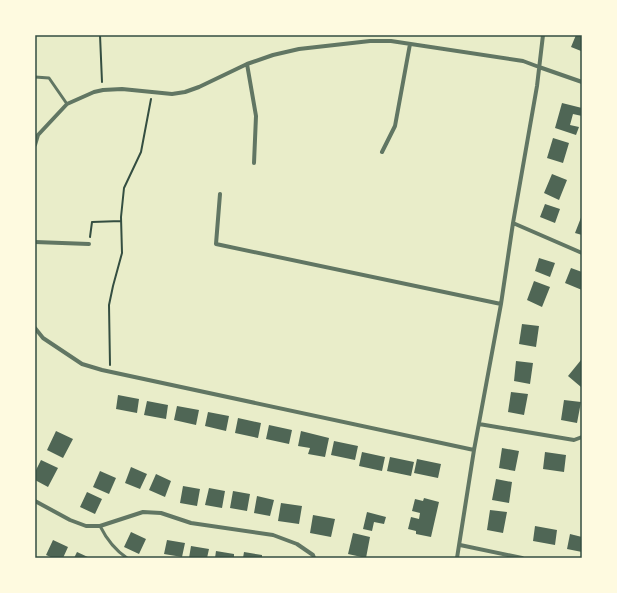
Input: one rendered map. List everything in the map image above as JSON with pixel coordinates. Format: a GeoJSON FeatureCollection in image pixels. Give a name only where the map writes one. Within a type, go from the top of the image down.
{"type":"FeatureCollection","features":[{"type":"Feature","properties":{"kind":"street"},"geometry":{"type":"LineString","coordinates":[[457,558],[474,450],[501,304],[513,223],[537,86],[543,35]]}},
{"type":"Feature","properties":{"kind":"street"},"geometry":{"type":"LineString","coordinates":[[35,145],[38,134],[67,104],[103,90],[172,94],[185,92],[199,87],[247,64],[273,55],[332,44],[390,41],[523,60],[539,68],[582,82]]}},
{"type":"Feature","properties":{"kind":"street"},"geometry":{"type":"LineString","coordinates":[[382,152],[395,126],[410,44]]}},
{"type":"Feature","properties":{"kind":"street"},"geometry":{"type":"LineString","coordinates":[[247,64],[256,116],[254,163]]}},
{"type":"Feature","properties":{"kind":"street"},"geometry":{"type":"LineString","coordinates":[[220,194],[216,244],[501,304]]}},
{"type":"Feature","properties":{"kind":"street"},"geometry":{"type":"LineString","coordinates":[[513,223],[582,253]]}},
{"type":"Feature","properties":{"kind":"street"},"geometry":{"type":"LineString","coordinates":[[35,242],[89,244]]}},
{"type":"Feature","properties":{"kind":"street"},"geometry":{"type":"LineString","coordinates":[[35,328],[43,338],[82,364],[111,372],[474,450]]}},
{"type":"Feature","properties":{"kind":"street"},"geometry":{"type":"LineString","coordinates":[[479,424],[574,440],[582,437]]}},
{"type":"Feature","properties":{"kind":"street"},"geometry":{"type":"LineString","coordinates":[[35,501],[70,520],[86,526],[100,526],[143,512],[161,513],[191,523],[273,535],[297,544],[314,555],[314,558]]}},
{"type":"Feature","properties":{"kind":"street"},"geometry":{"type":"LineString","coordinates":[[460,545],[522,558]]}},
{"type":"Feature","properties":{"kind":"lane"},"geometry":{"type":"LineString","coordinates":[[35,77],[49,78],[67,104]]}},
{"type":"Feature","properties":{"kind":"lane"},"geometry":{"type":"LineString","coordinates":[[100,526],[110,542],[127,558]]}},
{"type":"Feature","properties":{"kind":"path"},"geometry":{"type":"LineString","coordinates":[[100,35],[99,39],[103,90]]}},
{"type":"Feature","properties":{"kind":"path"},"geometry":{"type":"LineString","coordinates":[[111,372],[109,305],[122,253],[124,188],[141,152],[152,92]]}},
{"type":"Feature","properties":{"kind":"path"},"geometry":{"type":"LineString","coordinates":[[89,244],[92,222],[122,221]]}},
{"type":"Feature","properties":{"kind":"building"},"geometry":{"type":"Polygon","coordinates":[[[576,35],[582,35],[581,51],[571,47],[576,35]]]}},
{"type":"Feature","properties":{"kind":"building"},"geometry":{"type":"Polygon","coordinates":[[[562,103],[582,108],[582,116],[573,114],[570,125],[579,127],[576,135],[555,128],[562,103]]]}},
{"type":"Feature","properties":{"kind":"building"},"geometry":{"type":"Polygon","coordinates":[[[553,138],[569,143],[563,163],[547,158],[553,138]]]}},
{"type":"Feature","properties":{"kind":"building"},"geometry":{"type":"Polygon","coordinates":[[[552,174],[567,180],[559,200],[544,193],[552,174]]]}},
{"type":"Feature","properties":{"kind":"building"},"geometry":{"type":"Polygon","coordinates":[[[545,204],[560,209],[555,223],[540,217],[545,204]]]}},
{"type":"Feature","properties":{"kind":"building"},"geometry":{"type":"Polygon","coordinates":[[[582,215],[582,235],[575,233],[582,215]]]}},
{"type":"Feature","properties":{"kind":"building"},"geometry":{"type":"Polygon","coordinates":[[[539,258],[555,263],[550,277],[535,271],[539,258]]]}},
{"type":"Feature","properties":{"kind":"building"},"geometry":{"type":"Polygon","coordinates":[[[571,268],[582,272],[582,290],[565,283],[571,268]]]}},
{"type":"Feature","properties":{"kind":"building"},"geometry":{"type":"Polygon","coordinates":[[[534,281],[550,287],[542,307],[527,300],[534,281]]]}},
{"type":"Feature","properties":{"kind":"building"},"geometry":{"type":"Polygon","coordinates":[[[522,324],[539,326],[536,347],[519,344],[522,324]]]}},
{"type":"Feature","properties":{"kind":"building"},"geometry":{"type":"Polygon","coordinates":[[[581,360],[582,386],[581,387],[568,376],[581,360]]]}},
{"type":"Feature","properties":{"kind":"building"},"geometry":{"type":"Polygon","coordinates":[[[516,361],[533,363],[530,384],[514,381],[516,361]]]}},
{"type":"Feature","properties":{"kind":"building"},"geometry":{"type":"Polygon","coordinates":[[[511,392],[528,394],[524,415],[508,412],[511,392]]]}},
{"type":"Feature","properties":{"kind":"building"},"geometry":{"type":"Polygon","coordinates":[[[118,395],[139,399],[137,413],[116,409],[118,395]]]}},
{"type":"Feature","properties":{"kind":"building"},"geometry":{"type":"Polygon","coordinates":[[[564,400],[581,402],[577,423],[561,420],[564,400]]]}},
{"type":"Feature","properties":{"kind":"building"},"geometry":{"type":"Polygon","coordinates":[[[147,401],[168,405],[166,419],[144,415],[147,401]]]}},
{"type":"Feature","properties":{"kind":"building"},"geometry":{"type":"Polygon","coordinates":[[[177,406],[199,410],[196,425],[174,420],[177,406]]]}},
{"type":"Feature","properties":{"kind":"building"},"geometry":{"type":"Polygon","coordinates":[[[208,412],[229,416],[226,431],[205,426],[208,412]]]}},
{"type":"Feature","properties":{"kind":"building"},"geometry":{"type":"Polygon","coordinates":[[[238,418],[261,423],[258,438],[235,433],[238,418]]]}},
{"type":"Feature","properties":{"kind":"building"},"geometry":{"type":"Polygon","coordinates":[[[269,425],[292,430],[289,444],[266,439],[269,425]]]}},
{"type":"Feature","properties":{"kind":"building"},"geometry":{"type":"Polygon","coordinates":[[[56,431],[73,439],[63,458],[47,450],[56,431]]]}},
{"type":"Feature","properties":{"kind":"building"},"geometry":{"type":"Polygon","coordinates":[[[301,431],[329,438],[325,457],[308,454],[310,448],[298,446],[301,431]]]}},
{"type":"Feature","properties":{"kind":"building"},"geometry":{"type":"Polygon","coordinates":[[[334,441],[358,446],[355,460],[331,455],[334,441]]]}},
{"type":"Feature","properties":{"kind":"building"},"geometry":{"type":"Polygon","coordinates":[[[502,448],[519,451],[515,471],[499,468],[502,448]]]}},
{"type":"Feature","properties":{"kind":"building"},"geometry":{"type":"Polygon","coordinates":[[[362,452],[385,457],[382,471],[359,466],[362,452]]]}},
{"type":"Feature","properties":{"kind":"building"},"geometry":{"type":"Polygon","coordinates":[[[545,452],[566,455],[564,472],[543,469],[545,452]]]}},
{"type":"Feature","properties":{"kind":"building"},"geometry":{"type":"Polygon","coordinates":[[[390,457],[414,462],[411,476],[387,471],[390,457]]]}},
{"type":"Feature","properties":{"kind":"building"},"geometry":{"type":"Polygon","coordinates":[[[417,459],[441,464],[438,478],[414,473],[417,459]]]}},
{"type":"Feature","properties":{"kind":"building"},"geometry":{"type":"Polygon","coordinates":[[[41,460],[58,468],[48,487],[35,480],[35,472],[41,460]]]}},
{"type":"Feature","properties":{"kind":"building"},"geometry":{"type":"Polygon","coordinates":[[[131,467],[147,474],[140,489],[125,483],[131,467]]]}},
{"type":"Feature","properties":{"kind":"building"},"geometry":{"type":"Polygon","coordinates":[[[100,471],[116,478],[109,494],[93,487],[100,471]]]}},
{"type":"Feature","properties":{"kind":"building"},"geometry":{"type":"Polygon","coordinates":[[[156,474],[171,481],[165,497],[149,490],[156,474]]]}},
{"type":"Feature","properties":{"kind":"building"},"geometry":{"type":"Polygon","coordinates":[[[496,479],[512,482],[509,503],[492,500],[496,479]]]}},
{"type":"Feature","properties":{"kind":"building"},"geometry":{"type":"Polygon","coordinates":[[[183,486],[200,489],[197,506],[180,503],[183,486]]]}},
{"type":"Feature","properties":{"kind":"building"},"geometry":{"type":"Polygon","coordinates":[[[209,488],[225,491],[222,508],[205,505],[209,488]]]}},
{"type":"Feature","properties":{"kind":"building"},"geometry":{"type":"Polygon","coordinates":[[[233,491],[250,494],[247,511],[230,508],[233,491]]]}},
{"type":"Feature","properties":{"kind":"building"},"geometry":{"type":"Polygon","coordinates":[[[87,492],[102,499],[95,514],[80,507],[87,492]]]}},
{"type":"Feature","properties":{"kind":"building"},"geometry":{"type":"Polygon","coordinates":[[[257,496],[274,500],[270,516],[254,513],[257,496]]]}},
{"type":"Feature","properties":{"kind":"building"},"geometry":{"type":"Polygon","coordinates":[[[424,498],[439,502],[431,537],[416,534],[416,531],[408,529],[411,517],[419,519],[420,513],[412,511],[415,499],[423,501],[424,498]]]}},
{"type":"Feature","properties":{"kind":"building"},"geometry":{"type":"Polygon","coordinates":[[[281,503],[302,506],[299,524],[278,521],[281,503]]]}},
{"type":"Feature","properties":{"kind":"building"},"geometry":{"type":"Polygon","coordinates":[[[490,510],[507,512],[503,533],[487,530],[490,510]]]}},
{"type":"Feature","properties":{"kind":"building"},"geometry":{"type":"Polygon","coordinates":[[[367,512],[386,517],[384,524],[374,522],[372,531],[363,529],[367,512]]]}},
{"type":"Feature","properties":{"kind":"building"},"geometry":{"type":"Polygon","coordinates":[[[313,515],[335,519],[331,537],[310,533],[313,515]]]}},
{"type":"Feature","properties":{"kind":"building"},"geometry":{"type":"Polygon","coordinates":[[[535,526],[557,530],[555,545],[533,541],[535,526]]]}},
{"type":"Feature","properties":{"kind":"building"},"geometry":{"type":"Polygon","coordinates":[[[131,532],[146,539],[139,554],[124,547],[131,532]]]}},
{"type":"Feature","properties":{"kind":"building"},"geometry":{"type":"Polygon","coordinates":[[[353,533],[370,537],[366,558],[348,554],[353,533]]]}},
{"type":"Feature","properties":{"kind":"building"},"geometry":{"type":"Polygon","coordinates":[[[570,534],[582,537],[582,552],[567,549],[570,534]]]}},
{"type":"Feature","properties":{"kind":"building"},"geometry":{"type":"Polygon","coordinates":[[[53,540],[68,547],[63,558],[53,558],[46,555],[53,540]]]}},
{"type":"Feature","properties":{"kind":"building"},"geometry":{"type":"Polygon","coordinates":[[[167,540],[185,543],[182,557],[164,554],[167,540]]]}},
{"type":"Feature","properties":{"kind":"building"},"geometry":{"type":"Polygon","coordinates":[[[191,546],[209,549],[207,558],[189,558],[191,546]]]}},
{"type":"Feature","properties":{"kind":"building"},"geometry":{"type":"Polygon","coordinates":[[[216,551],[234,554],[234,558],[215,558],[216,551]]]}},
{"type":"Feature","properties":{"kind":"building"},"geometry":{"type":"Polygon","coordinates":[[[77,552],[90,558],[74,558],[77,552]]]}},
{"type":"Feature","properties":{"kind":"building"},"geometry":{"type":"Polygon","coordinates":[[[244,552],[262,555],[262,558],[243,558],[244,552]]]}}]}
